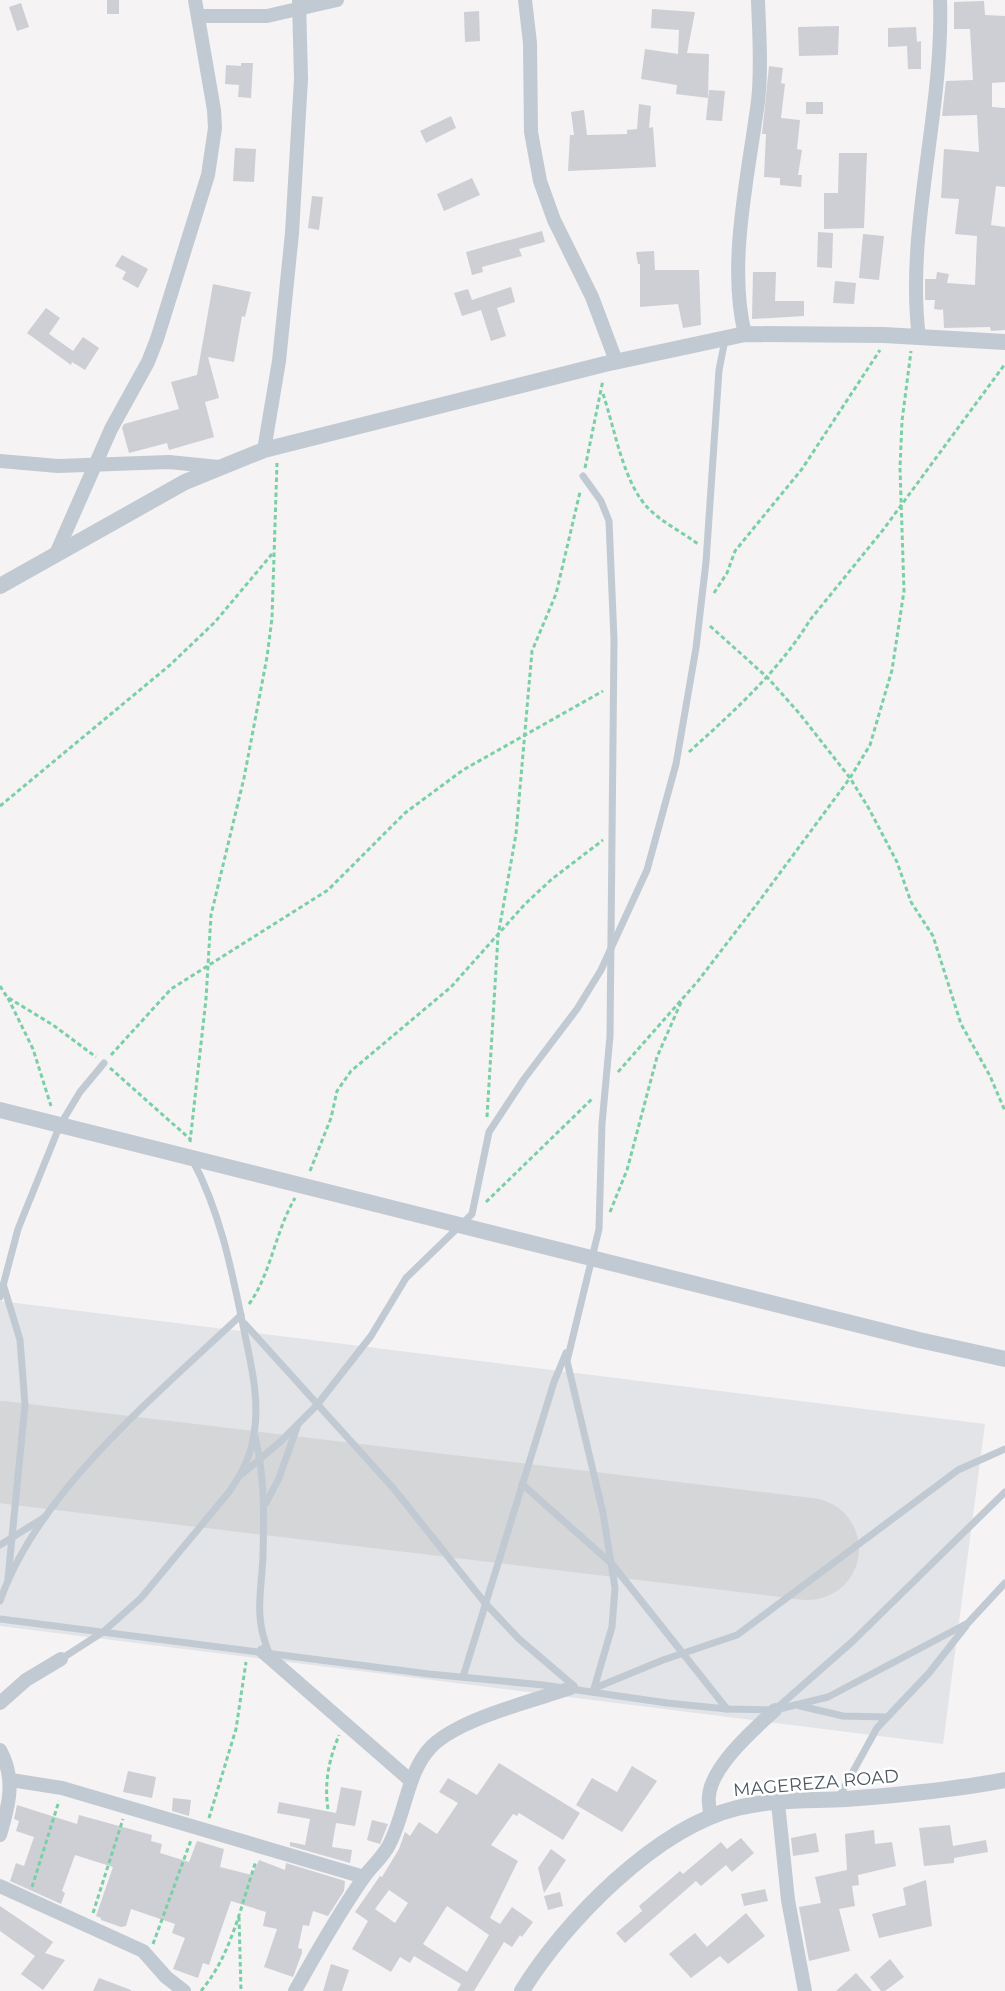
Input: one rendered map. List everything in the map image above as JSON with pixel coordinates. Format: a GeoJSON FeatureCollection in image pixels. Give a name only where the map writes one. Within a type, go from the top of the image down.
{"type":"FeatureCollection","features":[{"type":"Feature","properties":{"kind":"street"},"geometry":{"type":"LineString","coordinates":[[55,556],[111,429],[154,347],[208,175],[215,128],[214,110],[200,16],[195,0]]}},
{"type":"Feature","properties":{"kind":"street"},"geometry":{"type":"LineString","coordinates":[[200,16],[251,17],[299,5],[337,0]]}},
{"type":"Feature","properties":{"kind":"street"},"geometry":{"type":"LineString","coordinates":[[525,0],[532,84],[531,132],[540,180],[554,220],[592,297],[611,362]]}},
{"type":"Feature","properties":{"kind":"street"},"geometry":{"type":"LineString","coordinates":[[745,334],[739,301],[740,252],[750,150],[758,101],[758,0]]}},
{"type":"Feature","properties":{"kind":"street"},"geometry":{"type":"LineString","coordinates":[[916,337],[917,275],[938,81],[940,0]]}},
{"type":"Feature","properties":{"kind":"street"},"geometry":{"type":"LineString","coordinates":[[271,448],[271,421],[292,233],[302,79],[299,5]]}},
{"type":"Feature","properties":{"kind":"street"},"geometry":{"type":"LineString","coordinates":[[0,586],[185,482],[219,467],[271,448],[611,362],[745,334],[889,335],[1005,342]]}},
{"type":"Feature","properties":{"kind":"street"},"geometry":{"type":"LineString","coordinates":[[0,460],[58,466],[170,462],[219,467]]}},
{"type":"Feature","properties":{"kind":"street"},"geometry":{"type":"LineString","coordinates":[[0,1110],[303,1184],[468,1220],[592,1257],[919,1340],[1005,1359]]}},
{"type":"Feature","properties":{"kind":"street"},"geometry":{"type":"LineString","coordinates":[[266,1653],[411,1781]]}},
{"type":"Feature","properties":{"kind":"street"},"geometry":{"type":"LineString","coordinates":[[0,1703],[26,1680],[61,1659]]}},
{"type":"Feature","properties":{"kind":"street"},"geometry":{"type":"LineString","coordinates":[[295,1991],[364,1877],[387,1849],[397,1831],[411,1781],[419,1762],[432,1746],[450,1732],[575,1689]]}},
{"type":"Feature","properties":{"kind":"street"},"geometry":{"type":"LineString","coordinates":[[710,1815],[708,1796],[713,1781],[746,1738],[775,1710]]}},
{"type":"Feature","properties":{"kind":"street"},"geometry":{"type":"LineString","coordinates":[[0,1750],[11,1780],[9,1804],[0,1835]]}},
{"type":"Feature","properties":{"kind":"street"},"geometry":{"type":"LineString","coordinates":[[11,1780],[62,1788],[364,1877]]}},
{"type":"Feature","properties":{"kind":"street","name":"MAGEREZA ROAD"},"geometry":{"type":"LineString","coordinates":[[522,1991],[558,1942],[621,1876],[662,1845],[710,1815],[740,1807],[896,1795],[1005,1780]]}},
{"type":"Feature","properties":{"kind":"street"},"geometry":{"type":"LineString","coordinates":[[778,1803],[788,1899],[805,1991]]}},
{"type":"Feature","properties":{"kind":"street"},"geometry":{"type":"LineString","coordinates":[[0,1886],[148,1955],[166,1977],[184,1991]]}},
{"type":"Feature","properties":{"kind":"lane"},"geometry":{"type":"LineString","coordinates":[[61,1659],[103,1632],[141,1598],[242,1474],[298,1425],[317,1405],[371,1336],[406,1278],[468,1220],[487,1140],[504,1107],[577,1009],[611,949],[647,870],[676,764],[701,606],[707,552],[719,370],[725,337]]}},
{"type":"Feature","properties":{"kind":"lane"},"geometry":{"type":"LineString","coordinates":[[463,1677],[554,1382],[569,1348],[599,1228],[611,949],[613,686],[611,531],[606,510],[584,476]]}},
{"type":"Feature","properties":{"kind":"lane"},"geometry":{"type":"LineString","coordinates":[[0,1297],[18,1229],[57,1124],[104,1063]]}},
{"type":"Feature","properties":{"kind":"lane"},"geometry":{"type":"LineString","coordinates":[[191,1156],[215,1207],[224,1238],[253,1371],[255,1434],[260,1457],[264,1505],[258,1605],[259,1624],[266,1653]]}},
{"type":"Feature","properties":{"kind":"lane"},"geometry":{"type":"LineString","coordinates":[[4,1287],[20,1340],[25,1393],[22,1448],[10,1538],[8,1581]]}},
{"type":"Feature","properties":{"kind":"lane"},"geometry":{"type":"LineString","coordinates":[[242,1319],[394,1489],[485,1603],[519,1640],[575,1689]]}},
{"type":"Feature","properties":{"kind":"lane"},"geometry":{"type":"LineString","coordinates":[[0,1601],[8,1581],[47,1515],[100,1452],[242,1319]]}},
{"type":"Feature","properties":{"kind":"lane"},"geometry":{"type":"LineString","coordinates":[[569,1348],[570,1376],[585,1433],[612,1564],[615,1608],[594,1690]]}},
{"type":"Feature","properties":{"kind":"lane"},"geometry":{"type":"LineString","coordinates":[[264,1505],[279,1478],[298,1425]]}},
{"type":"Feature","properties":{"kind":"lane"},"geometry":{"type":"LineString","coordinates":[[242,1474],[255,1434]]}},
{"type":"Feature","properties":{"kind":"lane"},"geometry":{"type":"LineString","coordinates":[[594,1690],[683,1653],[737,1635],[958,1470],[1005,1449]]}},
{"type":"Feature","properties":{"kind":"lane"},"geometry":{"type":"LineString","coordinates":[[522,1484],[612,1564],[727,1709]]}},
{"type":"Feature","properties":{"kind":"lane"},"geometry":{"type":"LineString","coordinates":[[775,1710],[853,1641],[1005,1492]]}},
{"type":"Feature","properties":{"kind":"lane"},"geometry":{"type":"LineString","coordinates":[[0,1545],[47,1515]]}},
{"type":"Feature","properties":{"kind":"lane"},"geometry":{"type":"LineString","coordinates":[[838,1799],[865,1749],[886,1717],[929,1672],[968,1623],[1005,1583]]}},
{"type":"Feature","properties":{"kind":"lane"},"geometry":{"type":"LineString","coordinates":[[0,1619],[463,1677],[594,1690],[727,1709],[775,1710],[798,1706],[843,1691],[968,1623]]}},
{"type":"Feature","properties":{"kind":"lane"},"geometry":{"type":"LineString","coordinates":[[798,1706],[843,1716],[886,1717]]}},
{"type":"Feature","properties":{"kind":"path"},"geometry":{"type":"LineString","coordinates":[[701,606],[723,581],[735,551],[802,469],[889,335]]}},
{"type":"Feature","properties":{"kind":"path"},"geometry":{"type":"LineString","coordinates":[[468,1220],[606,1085],[682,999],[850,778],[870,745],[892,670],[904,591],[900,506],[901,436],[916,337]]}},
{"type":"Feature","properties":{"kind":"path"},"geometry":{"type":"LineString","coordinates":[[487,1140],[488,1061],[498,936],[511,875],[532,651],[556,594],[602,392],[611,362]]}},
{"type":"Feature","properties":{"kind":"path"},"geometry":{"type":"LineString","coordinates":[[676,764],[767,677],[900,506],[1005,364]]}},
{"type":"Feature","properties":{"kind":"path"},"geometry":{"type":"LineString","coordinates":[[602,392],[622,458],[642,501],[656,515],[707,552]]}},
{"type":"Feature","properties":{"kind":"path"},"geometry":{"type":"LineString","coordinates":[[191,1156],[190,1139],[211,915],[252,738],[272,618],[274,494],[271,448]]}},
{"type":"Feature","properties":{"kind":"path"},"geometry":{"type":"LineString","coordinates":[[0,806],[170,665],[216,622],[273,552]]}},
{"type":"Feature","properties":{"kind":"path"},"geometry":{"type":"LineString","coordinates":[[699,617],[767,677],[850,778],[897,862],[911,902],[933,936],[961,1024],[990,1076],[1005,1111]]}},
{"type":"Feature","properties":{"kind":"path"},"geometry":{"type":"LineString","coordinates":[[104,1063],[150,1009],[171,989],[328,890],[405,813],[463,770],[613,686]]}},
{"type":"Feature","properties":{"kind":"path"},"geometry":{"type":"LineString","coordinates":[[242,1319],[258,1292],[280,1226],[318,1156],[342,1082],[351,1071],[451,987],[525,904],[552,879],[611,833]]}},
{"type":"Feature","properties":{"kind":"path"},"geometry":{"type":"LineString","coordinates":[[7,996],[42,1072],[57,1124]]}},
{"type":"Feature","properties":{"kind":"path"},"geometry":{"type":"LineString","coordinates":[[599,1228],[620,1192],[657,1057],[682,999]]}},
{"type":"Feature","properties":{"kind":"path"},"geometry":{"type":"LineString","coordinates":[[148,1955],[200,1828],[236,1729],[244,1686],[246,1650]]}},
{"type":"Feature","properties":{"kind":"path"},"geometry":{"type":"LineString","coordinates":[[328,1809],[327,1768],[344,1722]]}},
{"type":"Feature","properties":{"kind":"path"},"geometry":{"type":"LineString","coordinates":[[28,1900],[62,1788]]}},
{"type":"Feature","properties":{"kind":"path"},"geometry":{"type":"LineString","coordinates":[[88,1926],[127,1806]]}},
{"type":"Feature","properties":{"kind":"path"},"geometry":{"type":"LineString","coordinates":[[201,1991],[221,1962],[261,1847]]}},
{"type":"Feature","properties":{"kind":"path"},"geometry":{"type":"LineString","coordinates":[[239,1915],[242,1991]]}},
{"type":"Feature","properties":{"kind":"shaded area"},"geometry":{"type":"Polygon","coordinates":[[[0,1301],[985,1424],[943,1744],[0,1626],[0,1301]]]}},
{"type":"Feature","properties":{"kind":"building"},"geometry":{"type":"Polygon","coordinates":[[[107,0],[119,0],[119,14],[107,14],[107,0]]]}},
{"type":"Feature","properties":{"kind":"building"},"geometry":{"type":"Polygon","coordinates":[[[984,1],[985,15],[1005,16],[1005,82],[992,83],[992,107],[1005,108],[1005,187],[996,186],[991,225],[1005,227],[1005,330],[991,331],[990,327],[944,328],[943,308],[942,310],[934,309],[935,300],[925,300],[925,279],[936,279],[937,272],[949,274],[947,283],[975,285],[977,236],[955,234],[959,199],[941,198],[944,149],[979,152],[977,115],[942,116],[946,81],[973,80],[970,29],[954,29],[954,2],[984,1]]]}},
{"type":"Feature","properties":{"kind":"building"},"geometry":{"type":"Polygon","coordinates":[[[21,3],[29,27],[17,31],[9,7],[21,3]]]}},
{"type":"Feature","properties":{"kind":"building"},"geometry":{"type":"Polygon","coordinates":[[[652,9],[695,12],[687,53],[709,54],[708,98],[676,94],[677,85],[641,79],[645,49],[678,54],[679,30],[651,28],[652,9]]]}},
{"type":"Feature","properties":{"kind":"building"},"geometry":{"type":"Polygon","coordinates":[[[479,11],[480,41],[465,42],[464,12],[479,11]]]}},
{"type":"Feature","properties":{"kind":"building"},"geometry":{"type":"Polygon","coordinates":[[[839,26],[838,55],[799,56],[798,27],[839,26]]]}},
{"type":"Feature","properties":{"kind":"building"},"geometry":{"type":"Polygon","coordinates":[[[916,27],[917,42],[921,41],[921,69],[908,69],[907,46],[888,47],[888,28],[916,27]]]}},
{"type":"Feature","properties":{"kind":"building"},"geometry":{"type":"Polygon","coordinates":[[[241,63],[253,63],[251,98],[238,97],[239,85],[225,84],[226,65],[241,66],[241,63]]]}},
{"type":"Feature","properties":{"kind":"building"},"geometry":{"type":"Polygon","coordinates":[[[769,66],[783,68],[781,83],[785,84],[781,118],[800,120],[797,149],[802,150],[798,175],[802,175],[801,187],[780,185],[780,178],[764,177],[766,134],[762,134],[769,66]]]}},
{"type":"Feature","properties":{"kind":"building"},"geometry":{"type":"Polygon","coordinates":[[[709,90],[725,91],[722,121],[706,120],[709,90]]]}},
{"type":"Feature","properties":{"kind":"building"},"geometry":{"type":"Polygon","coordinates":[[[806,102],[823,102],[823,114],[806,114],[806,102]]]}},
{"type":"Feature","properties":{"kind":"building"},"geometry":{"type":"Polygon","coordinates":[[[639,104],[651,106],[649,128],[653,127],[656,167],[568,171],[570,135],[574,135],[571,112],[584,110],[587,135],[627,134],[627,130],[637,129],[639,104]]]}},
{"type":"Feature","properties":{"kind":"building"},"geometry":{"type":"Polygon","coordinates":[[[451,116],[456,128],[426,143],[420,131],[451,116]]]}},
{"type":"Feature","properties":{"kind":"building"},"geometry":{"type":"Polygon","coordinates":[[[235,148],[256,149],[254,182],[233,181],[235,148]]]}},
{"type":"Feature","properties":{"kind":"building"},"geometry":{"type":"Polygon","coordinates":[[[839,153],[867,153],[864,228],[824,229],[824,193],[838,193],[839,153]]]}},
{"type":"Feature","properties":{"kind":"building"},"geometry":{"type":"Polygon","coordinates":[[[472,178],[480,195],[444,211],[437,194],[472,178]]]}},
{"type":"Feature","properties":{"kind":"building"},"geometry":{"type":"Polygon","coordinates":[[[312,196],[323,197],[319,230],[308,228],[312,196]]]}},
{"type":"Feature","properties":{"kind":"building"},"geometry":{"type":"Polygon","coordinates":[[[542,231],[545,242],[519,249],[522,256],[482,267],[483,272],[472,275],[466,252],[542,231]]]}},
{"type":"Feature","properties":{"kind":"building"},"geometry":{"type":"Polygon","coordinates":[[[818,232],[833,233],[832,268],[817,267],[818,232]]]}},
{"type":"Feature","properties":{"kind":"building"},"geometry":{"type":"Polygon","coordinates":[[[863,234],[884,236],[879,280],[859,278],[863,234]]]}},
{"type":"Feature","properties":{"kind":"building"},"geometry":{"type":"Polygon","coordinates":[[[654,251],[655,270],[699,270],[701,325],[683,328],[678,304],[640,307],[640,264],[638,264],[636,252],[654,251]]]}},
{"type":"Feature","properties":{"kind":"building"},"geometry":{"type":"Polygon","coordinates":[[[122,255],[148,269],[138,288],[122,279],[126,272],[115,266],[122,255]]]}},
{"type":"Feature","properties":{"kind":"building"},"geometry":{"type":"Polygon","coordinates":[[[753,272],[776,272],[775,301],[804,301],[804,316],[752,319],[753,272]]]}},
{"type":"Feature","properties":{"kind":"building"},"geometry":{"type":"Polygon","coordinates":[[[835,281],[856,283],[854,304],[833,303],[835,281]]]}},
{"type":"Feature","properties":{"kind":"building"},"geometry":{"type":"Polygon","coordinates":[[[213,284],[251,292],[245,317],[242,316],[234,362],[208,357],[219,398],[205,402],[214,437],[169,450],[167,443],[129,453],[122,428],[124,424],[179,409],[171,382],[197,375],[213,284]]]}},
{"type":"Feature","properties":{"kind":"building"},"geometry":{"type":"Polygon","coordinates":[[[511,287],[515,302],[497,308],[506,336],[491,341],[481,310],[462,316],[454,293],[468,289],[472,300],[511,287]]]}},
{"type":"Feature","properties":{"kind":"building"},"geometry":{"type":"Polygon","coordinates":[[[46,308],[60,318],[49,334],[73,351],[83,337],[99,348],[85,370],[72,362],[71,365],[27,333],[46,308]]]}},
{"type":"Feature","properties":{"kind":"building"},"geometry":{"type":"Polygon","coordinates":[[[499,1763],[580,1813],[563,1840],[519,1813],[517,1816],[513,1814],[491,1845],[518,1861],[490,1918],[500,1924],[512,1907],[533,1922],[522,1937],[520,1935],[512,1947],[504,1942],[474,1991],[457,1991],[461,1984],[414,1956],[410,1963],[400,1957],[391,1972],[352,1949],[368,1921],[355,1912],[380,1876],[382,1877],[399,1849],[405,1832],[410,1836],[419,1822],[437,1834],[458,1803],[439,1792],[448,1778],[477,1795],[499,1763]],[[389,1890],[375,1909],[395,1923],[408,1903],[389,1890]],[[447,1906],[423,1944],[467,1972],[489,1935],[447,1906]]]}},
{"type":"Feature","properties":{"kind":"building"},"geometry":{"type":"Polygon","coordinates":[[[632,1766],[657,1781],[622,1832],[576,1805],[592,1778],[617,1792],[632,1766]]]}},
{"type":"Feature","properties":{"kind":"building"},"geometry":{"type":"Polygon","coordinates":[[[128,1771],[156,1777],[152,1798],[123,1792],[128,1771]]]}},
{"type":"Feature","properties":{"kind":"building"},"geometry":{"type":"Polygon","coordinates":[[[341,1787],[362,1791],[355,1826],[336,1823],[332,1847],[352,1850],[350,1863],[290,1846],[290,1842],[305,1845],[310,1819],[277,1813],[279,1802],[336,1813],[341,1787]]]}},
{"type":"Feature","properties":{"kind":"building"},"geometry":{"type":"Polygon","coordinates":[[[173,1798],[191,1800],[189,1816],[172,1811],[173,1798]]]}},
{"type":"Feature","properties":{"kind":"building"},"geometry":{"type":"Polygon","coordinates":[[[17,1805],[77,1824],[79,1815],[152,1835],[151,1841],[162,1844],[160,1853],[189,1862],[197,1841],[224,1849],[220,1867],[252,1875],[259,1860],[285,1870],[286,1863],[345,1881],[344,1891],[328,1916],[313,1911],[309,1926],[303,1925],[298,1948],[302,1949],[302,1953],[293,1977],[264,1967],[277,1929],[263,1926],[266,1912],[231,1901],[209,1965],[203,1963],[198,1978],[173,1969],[185,1938],[172,1933],[175,1924],[131,1909],[126,1926],[121,1927],[96,1916],[113,1867],[75,1855],[62,1891],[65,1893],[61,1904],[10,1881],[16,1863],[24,1866],[34,1837],[16,1831],[19,1821],[14,1819],[17,1805]]]}},
{"type":"Feature","properties":{"kind":"building"},"geometry":{"type":"Polygon","coordinates":[[[372,1820],[388,1824],[380,1844],[367,1840],[372,1820]]]}},
{"type":"Feature","properties":{"kind":"building"},"geometry":{"type":"Polygon","coordinates":[[[950,1825],[953,1846],[986,1840],[988,1852],[954,1858],[954,1863],[924,1866],[919,1828],[950,1825]]]}},
{"type":"Feature","properties":{"kind":"building"},"geometry":{"type":"Polygon","coordinates":[[[874,1830],[875,1844],[892,1842],[896,1866],[858,1875],[859,1885],[852,1886],[855,1906],[839,1909],[850,1951],[809,1961],[799,1907],[821,1903],[815,1877],[847,1870],[845,1834],[874,1830]]]}},
{"type":"Feature","properties":{"kind":"building"},"geometry":{"type":"Polygon","coordinates":[[[816,1833],[819,1852],[793,1856],[791,1838],[816,1833]]]}},
{"type":"Feature","properties":{"kind":"building"},"geometry":{"type":"Polygon","coordinates":[[[741,1838],[754,1853],[732,1872],[726,1865],[701,1886],[696,1881],[625,1943],[616,1933],[642,1911],[639,1906],[680,1871],[683,1874],[721,1842],[727,1849],[741,1838]]]}},
{"type":"Feature","properties":{"kind":"building"},"geometry":{"type":"Polygon","coordinates":[[[551,1849],[566,1860],[544,1893],[538,1868],[551,1849]]]}},
{"type":"Feature","properties":{"kind":"building"},"geometry":{"type":"Polygon","coordinates":[[[926,1880],[932,1926],[879,1938],[872,1914],[906,1905],[903,1888],[926,1880]]]}},
{"type":"Feature","properties":{"kind":"building"},"geometry":{"type":"Polygon","coordinates":[[[765,1889],[768,1901],[744,1906],[741,1894],[765,1889]]]}},
{"type":"Feature","properties":{"kind":"building"},"geometry":{"type":"Polygon","coordinates":[[[560,1892],[563,1906],[548,1910],[544,1896],[560,1892]]]}},
{"type":"Feature","properties":{"kind":"building"},"geometry":{"type":"Polygon","coordinates":[[[0,1906],[53,1942],[45,1953],[65,1960],[43,1990],[21,1974],[35,1956],[0,1931],[0,1906]]]}},
{"type":"Feature","properties":{"kind":"building"},"geometry":{"type":"Polygon","coordinates":[[[746,1913],[765,1936],[728,1964],[720,1956],[691,1978],[669,1954],[695,1933],[707,1947],[746,1913]]]}},
{"type":"Feature","properties":{"kind":"building"},"geometry":{"type":"Polygon","coordinates":[[[890,1959],[904,1977],[885,1991],[881,1991],[870,1977],[890,1959]]]}},
{"type":"Feature","properties":{"kind":"building"},"geometry":{"type":"Polygon","coordinates":[[[331,1964],[349,1970],[342,1991],[323,1991],[331,1964]]]}},
{"type":"Feature","properties":{"kind":"building"},"geometry":{"type":"Polygon","coordinates":[[[856,1973],[872,1991],[836,1991],[856,1973]]]}},
{"type":"Feature","properties":{"kind":"building"},"geometry":{"type":"Polygon","coordinates":[[[99,1978],[131,1990],[131,1991],[93,1991],[99,1978]]]}},
{"type":"Feature","properties":{"kind":"runway"},"geometry":{"type":"LineString","coordinates":[[0,1452],[808,1549]]}}]}
